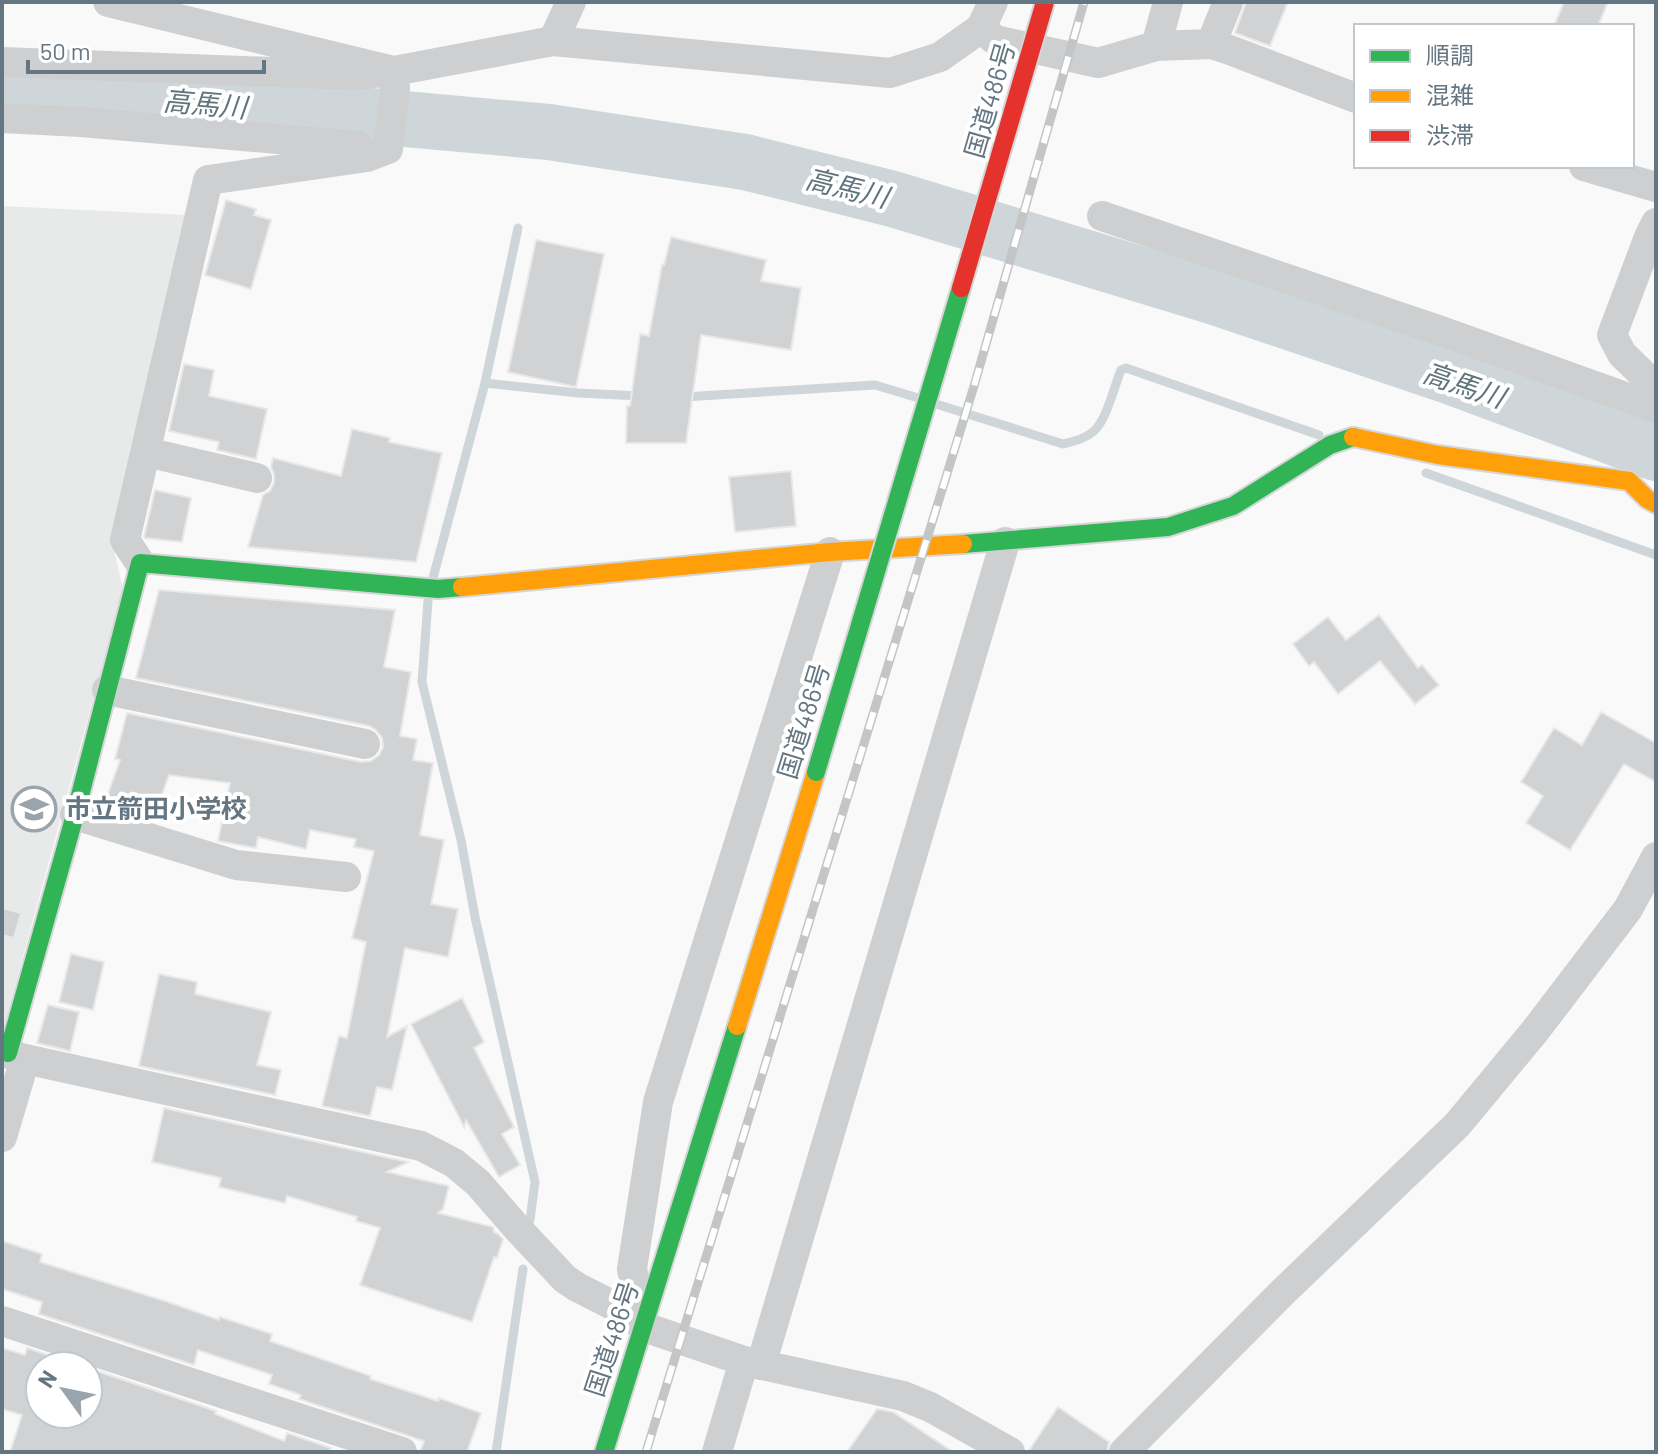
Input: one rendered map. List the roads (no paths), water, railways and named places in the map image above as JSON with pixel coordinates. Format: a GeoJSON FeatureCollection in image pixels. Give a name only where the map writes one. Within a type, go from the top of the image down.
{"type":"FeatureCollection","features":[{"type":"Feature","properties":{"kind":"main road","name":"国道486号"},"geometry":{"type":"LineString","coordinates":[[604,1452],[816,772],[1045,2]]}},
{"type":"Feature","properties":{"kind":"main road"},"geometry":{"type":"LineString","coordinates":[[12,1055],[140,563],[430,588],[830,552],[1005,542],[1168,527],[1233,506],[1330,445],[1354,437],[1438,455],[1643,486],[1647,499],[1656,504]]}},
{"type":"Feature","properties":{"kind":"street"},"geometry":{"type":"LineString","coordinates":[[108,2],[159,8],[395,79]]}},
{"type":"Feature","properties":{"kind":"street"},"geometry":{"type":"LineString","coordinates":[[553,41],[571,2]]}},
{"type":"Feature","properties":{"kind":"street"},"geometry":{"type":"LineString","coordinates":[[1156,46],[1168,2]]}},
{"type":"Feature","properties":{"kind":"street"},"geometry":{"type":"LineString","coordinates":[[1211,44],[1228,2]]}},
{"type":"Feature","properties":{"kind":"street"},"geometry":{"type":"LineString","coordinates":[[2,62],[395,79],[553,41],[890,73],[940,57],[987,15],[995,40],[1098,63],[1156,46],[1211,44],[1354,97]]}},
{"type":"Feature","properties":{"kind":"street"},"geometry":{"type":"LineString","coordinates":[[389,142],[395,79]]}},
{"type":"Feature","properties":{"kind":"street"},"geometry":{"type":"LineString","coordinates":[[2,118],[389,142]]}},
{"type":"Feature","properties":{"kind":"street"},"geometry":{"type":"LineString","coordinates":[[140,563],[125,540],[208,180],[367,157],[389,142]]}},
{"type":"Feature","properties":{"kind":"street"},"geometry":{"type":"LineString","coordinates":[[1591,168],[1656,187]]}},
{"type":"Feature","properties":{"kind":"street"},"geometry":{"type":"LineString","coordinates":[[1102,216],[1656,408]]}},
{"type":"Feature","properties":{"kind":"street"},"geometry":{"type":"LineString","coordinates":[[1656,223],[1612,335],[1622,354],[1656,387]]}},
{"type":"Feature","properties":{"kind":"street"},"geometry":{"type":"LineString","coordinates":[[146,452],[257,478]]}},
{"type":"Feature","properties":{"kind":"street"},"geometry":{"type":"LineString","coordinates":[[717,1452],[752,1363],[1005,542]]}},
{"type":"Feature","properties":{"kind":"street"},"geometry":{"type":"LineString","coordinates":[[644,1327],[632,1269],[658,1102],[830,552]]}},
{"type":"Feature","properties":{"kind":"street"},"geometry":{"type":"LineString","coordinates":[[107,690],[365,744]]}},
{"type":"Feature","properties":{"kind":"street"},"geometry":{"type":"LineString","coordinates":[[75,815],[236,865],[346,877]]}},
{"type":"Feature","properties":{"kind":"street"},"geometry":{"type":"LineString","coordinates":[[1124,1452],[1285,1290],[1457,1125],[1535,1031],[1628,909],[1656,857]]}},
{"type":"Feature","properties":{"kind":"street"},"geometry":{"type":"LineString","coordinates":[[2,1137],[12,1055],[421,1146],[454,1163],[478,1183],[565,1279],[622,1310],[644,1327],[752,1363],[903,1396],[930,1407],[1010,1452]]}},
{"type":"Feature","properties":{"kind":"street"},"geometry":{"type":"LineString","coordinates":[[2,1321],[402,1452]]}},
{"type":"Feature","properties":{"kind":"waterway","name":"高馬川"},"geometry":{"type":"LineString","coordinates":[[2,88],[549,132],[745,162],[893,199],[1215,297],[1452,377],[1656,453]]}},
{"type":"Feature","properties":{"kind":"waterway","name":"高馬川"},"geometry":{"type":"LineString","coordinates":[[545,143],[555,119]]}},
{"type":"Feature","properties":{"kind":"waterway"},"geometry":{"type":"LineString","coordinates":[[433,578],[485,383],[518,228]]}},
{"type":"Feature","properties":{"kind":"waterway"},"geometry":{"type":"LineString","coordinates":[[936,404],[1063,444],[1087,436],[1099,426],[1121,370],[1126,368],[1319,435]]}},
{"type":"Feature","properties":{"kind":"waterway"},"geometry":{"type":"LineString","coordinates":[[485,383],[641,396]]}},
{"type":"Feature","properties":{"kind":"waterway"},"geometry":{"type":"LineString","coordinates":[[684,397],[875,385],[915,397]]}},
{"type":"Feature","properties":{"kind":"waterway"},"geometry":{"type":"LineString","coordinates":[[1426,473],[1656,555]]}},
{"type":"Feature","properties":{"kind":"waterway"},"geometry":{"type":"LineString","coordinates":[[428,601],[422,682],[461,840],[475,917],[535,1182],[530,1220]]}},
{"type":"Feature","properties":{"kind":"waterway"},"geometry":{"type":"LineString","coordinates":[[496,1452],[523,1269]]}},
{"type":"Feature","properties":{"kind":"railway"},"geometry":{"type":"LineString","coordinates":[[646,1452],[974,386],[1084,2]]}},
{"type":"Feature","properties":{"kind":"place","name":"市立箭田小学校"},"geometry":{"type":"Point","coordinates":[34,809]}}]}
